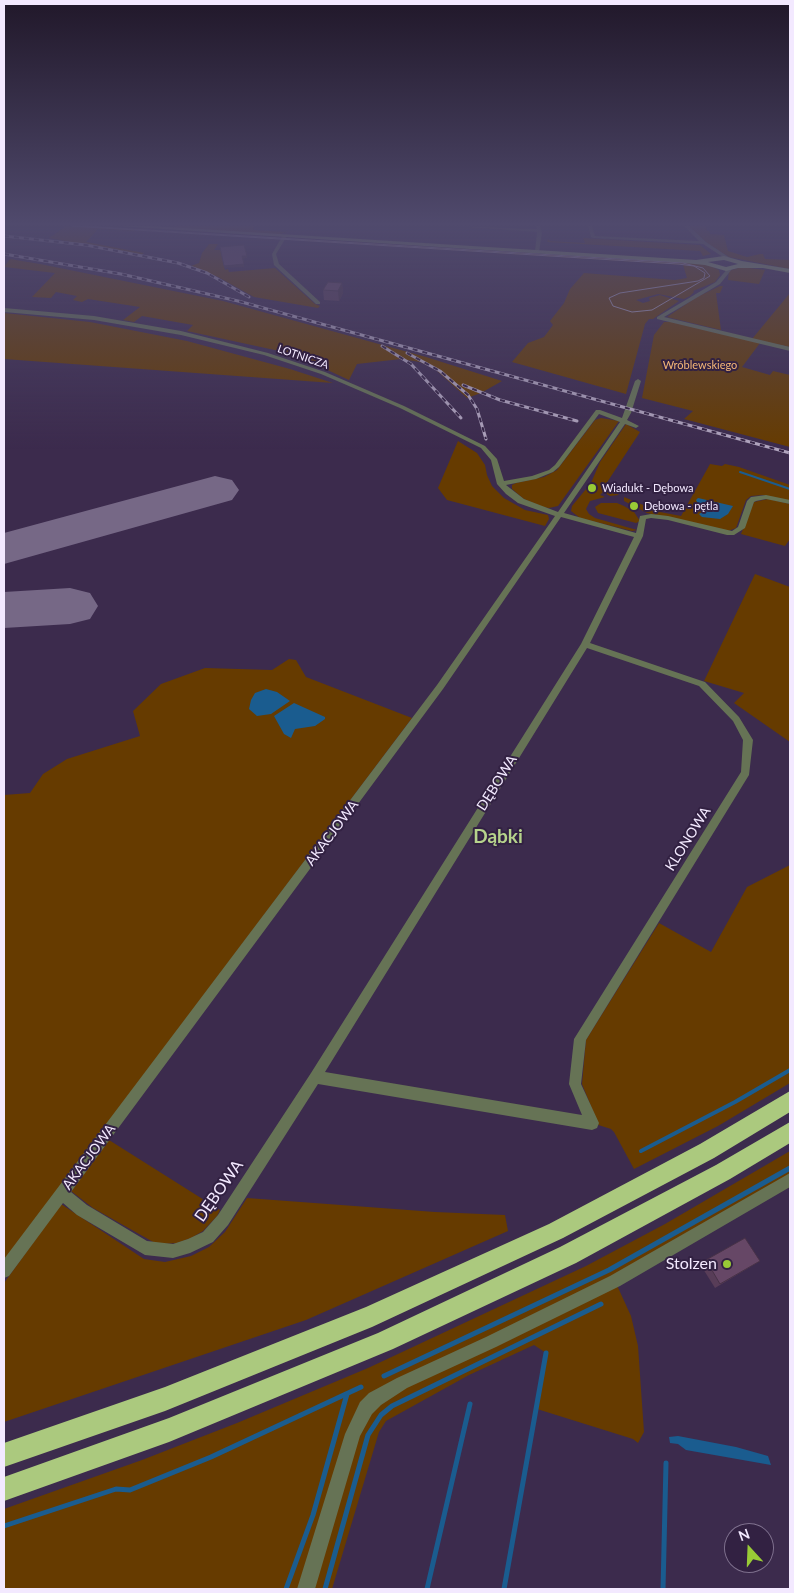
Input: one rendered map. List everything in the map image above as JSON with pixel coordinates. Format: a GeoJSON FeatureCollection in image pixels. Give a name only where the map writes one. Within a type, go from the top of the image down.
{"type":"FeatureCollection","features":[{"type":"Feature","properties":{"kind":"highway"},"geometry":{"type":"LineString","coordinates":[[4,1455],[165,1399],[372,1316],[466,1274],[582,1218],[707,1151],[790,1101]]}},
{"type":"Feature","properties":{"kind":"highway"},"geometry":{"type":"LineString","coordinates":[[4,1489],[169,1430],[393,1338],[568,1255],[723,1172],[790,1132]]}},
{"type":"Feature","properties":{"kind":"street"},"geometry":{"type":"LineString","coordinates":[[315,300],[318,303]]}},
{"type":"Feature","properties":{"kind":"street"},"geometry":{"type":"LineString","coordinates":[[689,300],[659,318],[790,349]]}},
{"type":"Feature","properties":{"kind":"street","name":"LOTNICZA"},"geometry":{"type":"LineString","coordinates":[[4,310],[94,318],[181,333],[266,354],[323,373],[402,407],[484,448],[494,459],[501,484]]}},
{"type":"Feature","properties":{"kind":"street","name":"AKACJOWA"},"geometry":{"type":"LineString","coordinates":[[4,1271],[436,693],[618,430],[628,414],[638,381]]}},
{"type":"Feature","properties":{"kind":"street"},"geometry":{"type":"LineString","coordinates":[[501,484],[534,478],[551,471],[598,411],[636,426]]}},
{"type":"Feature","properties":{"kind":"street"},"geometry":{"type":"LineString","coordinates":[[501,484],[522,501],[559,514],[639,536]]}},
{"type":"Feature","properties":{"kind":"street","name":"DĘBOWA"},"geometry":{"type":"LineString","coordinates":[[62,1194],[82,1210],[144,1248],[174,1251],[208,1237],[223,1220],[315,1077],[585,644],[639,536],[643,526],[643,518],[651,516],[668,518],[727,533],[734,533],[741,528],[750,502],[754,498],[766,497],[790,502]]}},
{"type":"Feature","properties":{"kind":"street","name":"KLONOWA"},"geometry":{"type":"LineString","coordinates":[[315,1077],[592,1123],[575,1084],[580,1039],[746,772],[748,740],[745,731],[736,719],[702,684],[585,644]]}},
{"type":"Feature","properties":{"kind":"street"},"geometry":{"type":"LineString","coordinates":[[306,1589],[353,1434],[366,1408],[375,1398],[402,1383],[615,1281],[790,1180]]}},
{"type":"Feature","properties":{"kind":"green space"},"geometry":{"type":"Polygon","coordinates":[[[97,300],[220,300],[426,357],[502,381],[481,393],[467,398],[435,369],[420,362],[401,359],[357,364],[349,380],[293,354],[187,331],[193,325],[142,316],[134,322],[123,320],[140,307],[97,300]]]}},
{"type":"Feature","properties":{"kind":"green space"},"geometry":{"type":"Polygon","coordinates":[[[273,300],[311,300],[320,306],[318,308],[273,300]]]}},
{"type":"Feature","properties":{"kind":"green space"},"geometry":{"type":"Polygon","coordinates":[[[565,300],[637,300],[643,303],[650,300],[679,301],[653,319],[649,319],[645,324],[626,394],[512,362],[528,343],[544,337],[553,325],[550,321],[565,300]]]}},
{"type":"Feature","properties":{"kind":"green space"},"geometry":{"type":"Polygon","coordinates":[[[692,300],[717,300],[721,330],[667,317],[692,300]]]}},
{"type":"Feature","properties":{"kind":"green space"},"geometry":{"type":"Polygon","coordinates":[[[784,300],[790,300],[790,347],[752,339],[784,300]]]}},
{"type":"Feature","properties":{"kind":"green space"},"geometry":{"type":"Polygon","coordinates":[[[4,313],[90,322],[187,341],[290,369],[333,383],[4,359],[4,313]]]}},
{"type":"Feature","properties":{"kind":"green space","name":"Wróblewskiego"},"geometry":{"type":"Polygon","coordinates":[[[664,322],[673,322],[760,343],[742,367],[770,375],[773,371],[790,375],[790,447],[684,419],[693,411],[642,398],[654,335],[664,322]]]}},
{"type":"Feature","properties":{"kind":"green space"},"geometry":{"type":"Polygon","coordinates":[[[601,418],[619,421],[558,506],[543,507],[524,499],[512,489],[512,485],[516,483],[544,477],[557,470],[595,420],[601,418]]]}},
{"type":"Feature","properties":{"kind":"green space"},"geometry":{"type":"Polygon","coordinates":[[[626,424],[640,432],[604,487],[619,495],[610,496],[603,492],[600,495],[605,497],[590,501],[586,509],[595,518],[637,530],[632,531],[580,518],[571,511],[572,506],[591,483],[600,462],[626,424]]]}},
{"type":"Feature","properties":{"kind":"green space"},"geometry":{"type":"Polygon","coordinates":[[[458,441],[477,453],[485,465],[492,486],[504,498],[525,510],[548,515],[549,519],[545,526],[447,500],[438,488],[458,441]]]}},
{"type":"Feature","properties":{"kind":"green space"},"geometry":{"type":"Polygon","coordinates":[[[710,464],[722,466],[725,464],[739,467],[790,485],[790,501],[763,495],[751,496],[746,500],[736,528],[728,531],[647,513],[624,501],[624,497],[660,512],[681,516],[710,464]]]}},
{"type":"Feature","properties":{"kind":"green space"},"geometry":{"type":"Polygon","coordinates":[[[768,499],[790,504],[790,539],[785,546],[741,534],[754,502],[768,499]]]}},
{"type":"Feature","properties":{"kind":"green space"},"geometry":{"type":"Polygon","coordinates":[[[601,503],[617,503],[624,506],[634,512],[640,521],[636,523],[598,513],[595,507],[601,503]]]}},
{"type":"Feature","properties":{"kind":"green space"},"geometry":{"type":"Polygon","coordinates":[[[755,574],[790,587],[790,742],[734,703],[744,693],[704,681],[755,574]]]}},
{"type":"Feature","properties":{"kind":"green space"},"geometry":{"type":"Polygon","coordinates":[[[289,659],[296,660],[306,677],[412,718],[4,1261],[4,795],[30,793],[43,774],[67,759],[140,736],[133,711],[161,684],[205,668],[272,670],[289,659]]]}},
{"type":"Feature","properties":{"kind":"green space"},"geometry":{"type":"Polygon","coordinates":[[[790,865],[790,1083],[718,1126],[634,1169],[614,1132],[611,1129],[592,1123],[595,1116],[582,1084],[586,1040],[659,923],[711,952],[747,887],[790,865]]]}},
{"type":"Feature","properties":{"kind":"green space"},"geometry":{"type":"Polygon","coordinates":[[[109,1140],[220,1210],[217,1216],[203,1231],[191,1238],[177,1243],[163,1244],[155,1243],[93,1208],[71,1191],[109,1140]]]}},
{"type":"Feature","properties":{"kind":"green space"},"geometry":{"type":"Polygon","coordinates":[[[790,1151],[790,1180],[615,1281],[631,1316],[638,1346],[644,1432],[638,1443],[633,1439],[537,1409],[546,1353],[534,1345],[469,1375],[386,1421],[379,1432],[332,1589],[4,1589],[4,1509],[142,1460],[237,1423],[368,1368],[586,1266],[665,1224],[790,1151]]]}},
{"type":"Feature","properties":{"kind":"green space"},"geometry":{"type":"Polygon","coordinates":[[[247,1198],[435,1212],[505,1215],[508,1231],[306,1320],[4,1422],[4,1283],[61,1204],[144,1259],[165,1262],[191,1256],[209,1247],[225,1232],[247,1198]]]}},
{"type":"Feature","properties":{"kind":"water"},"geometry":{"type":"Polygon","coordinates":[[[698,498],[733,506],[728,514],[720,519],[702,517],[699,514],[707,509],[698,504],[696,500],[698,498]]]}},
{"type":"Feature","properties":{"kind":"water"},"geometry":{"type":"Polygon","coordinates":[[[266,689],[277,692],[290,701],[271,714],[257,716],[249,709],[251,700],[255,693],[266,689]]]}},
{"type":"Feature","properties":{"kind":"water"},"geometry":{"type":"Polygon","coordinates":[[[294,703],[325,717],[325,719],[315,726],[295,729],[291,738],[284,734],[274,716],[294,703]]]}},
{"type":"Feature","properties":{"kind":"water"},"geometry":{"type":"Polygon","coordinates":[[[678,1436],[736,1447],[768,1456],[771,1465],[686,1450],[678,1444],[670,1443],[669,1437],[678,1436]]]}},
{"type":"Feature","properties":{"kind":"building","name":"Stolzen"},"geometry":{"type":"Polygon","coordinates":[[[745,1238],[760,1261],[720,1284],[706,1260],[745,1238]]]}},
{"type":"Feature","properties":{"kind":"waterway"},"geometry":{"type":"LineString","coordinates":[[740,472],[790,489]]}},
{"type":"Feature","properties":{"kind":"waterway"},"geometry":{"type":"LineString","coordinates":[[641,1151],[735,1102],[790,1070]]}},
{"type":"Feature","properties":{"kind":"waterway"},"geometry":{"type":"LineString","coordinates":[[384,1376],[609,1270],[790,1168]]}},
{"type":"Feature","properties":{"kind":"waterway"},"geometry":{"type":"LineString","coordinates":[[325,1589],[368,1435],[381,1415],[392,1406],[601,1304]]}},
{"type":"Feature","properties":{"kind":"waterway"},"geometry":{"type":"LineString","coordinates":[[504,1589],[546,1353]]}},
{"type":"Feature","properties":{"kind":"waterway"},"geometry":{"type":"LineString","coordinates":[[4,1526],[116,1489],[130,1490],[211,1457],[361,1387]]}},
{"type":"Feature","properties":{"kind":"waterway"},"geometry":{"type":"LineString","coordinates":[[286,1589],[313,1515],[347,1394]]}},
{"type":"Feature","properties":{"kind":"waterway"},"geometry":{"type":"LineString","coordinates":[[427,1589],[470,1404]]}},
{"type":"Feature","properties":{"kind":"waterway"},"geometry":{"type":"LineString","coordinates":[[663,1589],[666,1463]]}},
{"type":"Feature","properties":{"kind":"runway"},"geometry":{"type":"LineString","coordinates":[[4,549],[215,490]]}},
{"type":"Feature","properties":{"kind":"runway"},"geometry":{"type":"LineString","coordinates":[[4,610],[70,606]]}},
{"type":"Feature","properties":{"kind":"tram line"},"geometry":{"type":"LineString","coordinates":[[610,300],[613,306],[632,312],[652,310],[668,300]]}},
{"type":"Feature","properties":{"kind":"railway"},"geometry":{"type":"LineString","coordinates":[[235,300],[790,453]]}},
{"type":"Feature","properties":{"kind":"railway"},"geometry":{"type":"LineString","coordinates":[[382,346],[411,364],[461,418]]}},
{"type":"Feature","properties":{"kind":"railway"},"geometry":{"type":"LineString","coordinates":[[407,353],[440,371],[468,395],[477,409],[486,439]]}},
{"type":"Feature","properties":{"kind":"railway"},"geometry":{"type":"LineString","coordinates":[[463,385],[500,400],[577,421]]}},
{"type":"Feature","properties":{"kind":"place","name":"Wiadukt - Dębowa"},"geometry":{"type":"Point","coordinates":[592,488]}},
{"type":"Feature","properties":{"kind":"place","name":"Dębowa - pętla"},"geometry":{"type":"Point","coordinates":[634,506]}},
{"type":"Feature","properties":{"kind":"place","name":"Stolzen"},"geometry":{"type":"Point","coordinates":[727,1264]}},
{"type":"Feature","properties":{"kind":"district","name":"Dąbki"},"geometry":{"type":"Point","coordinates":[498,837]}}]}
